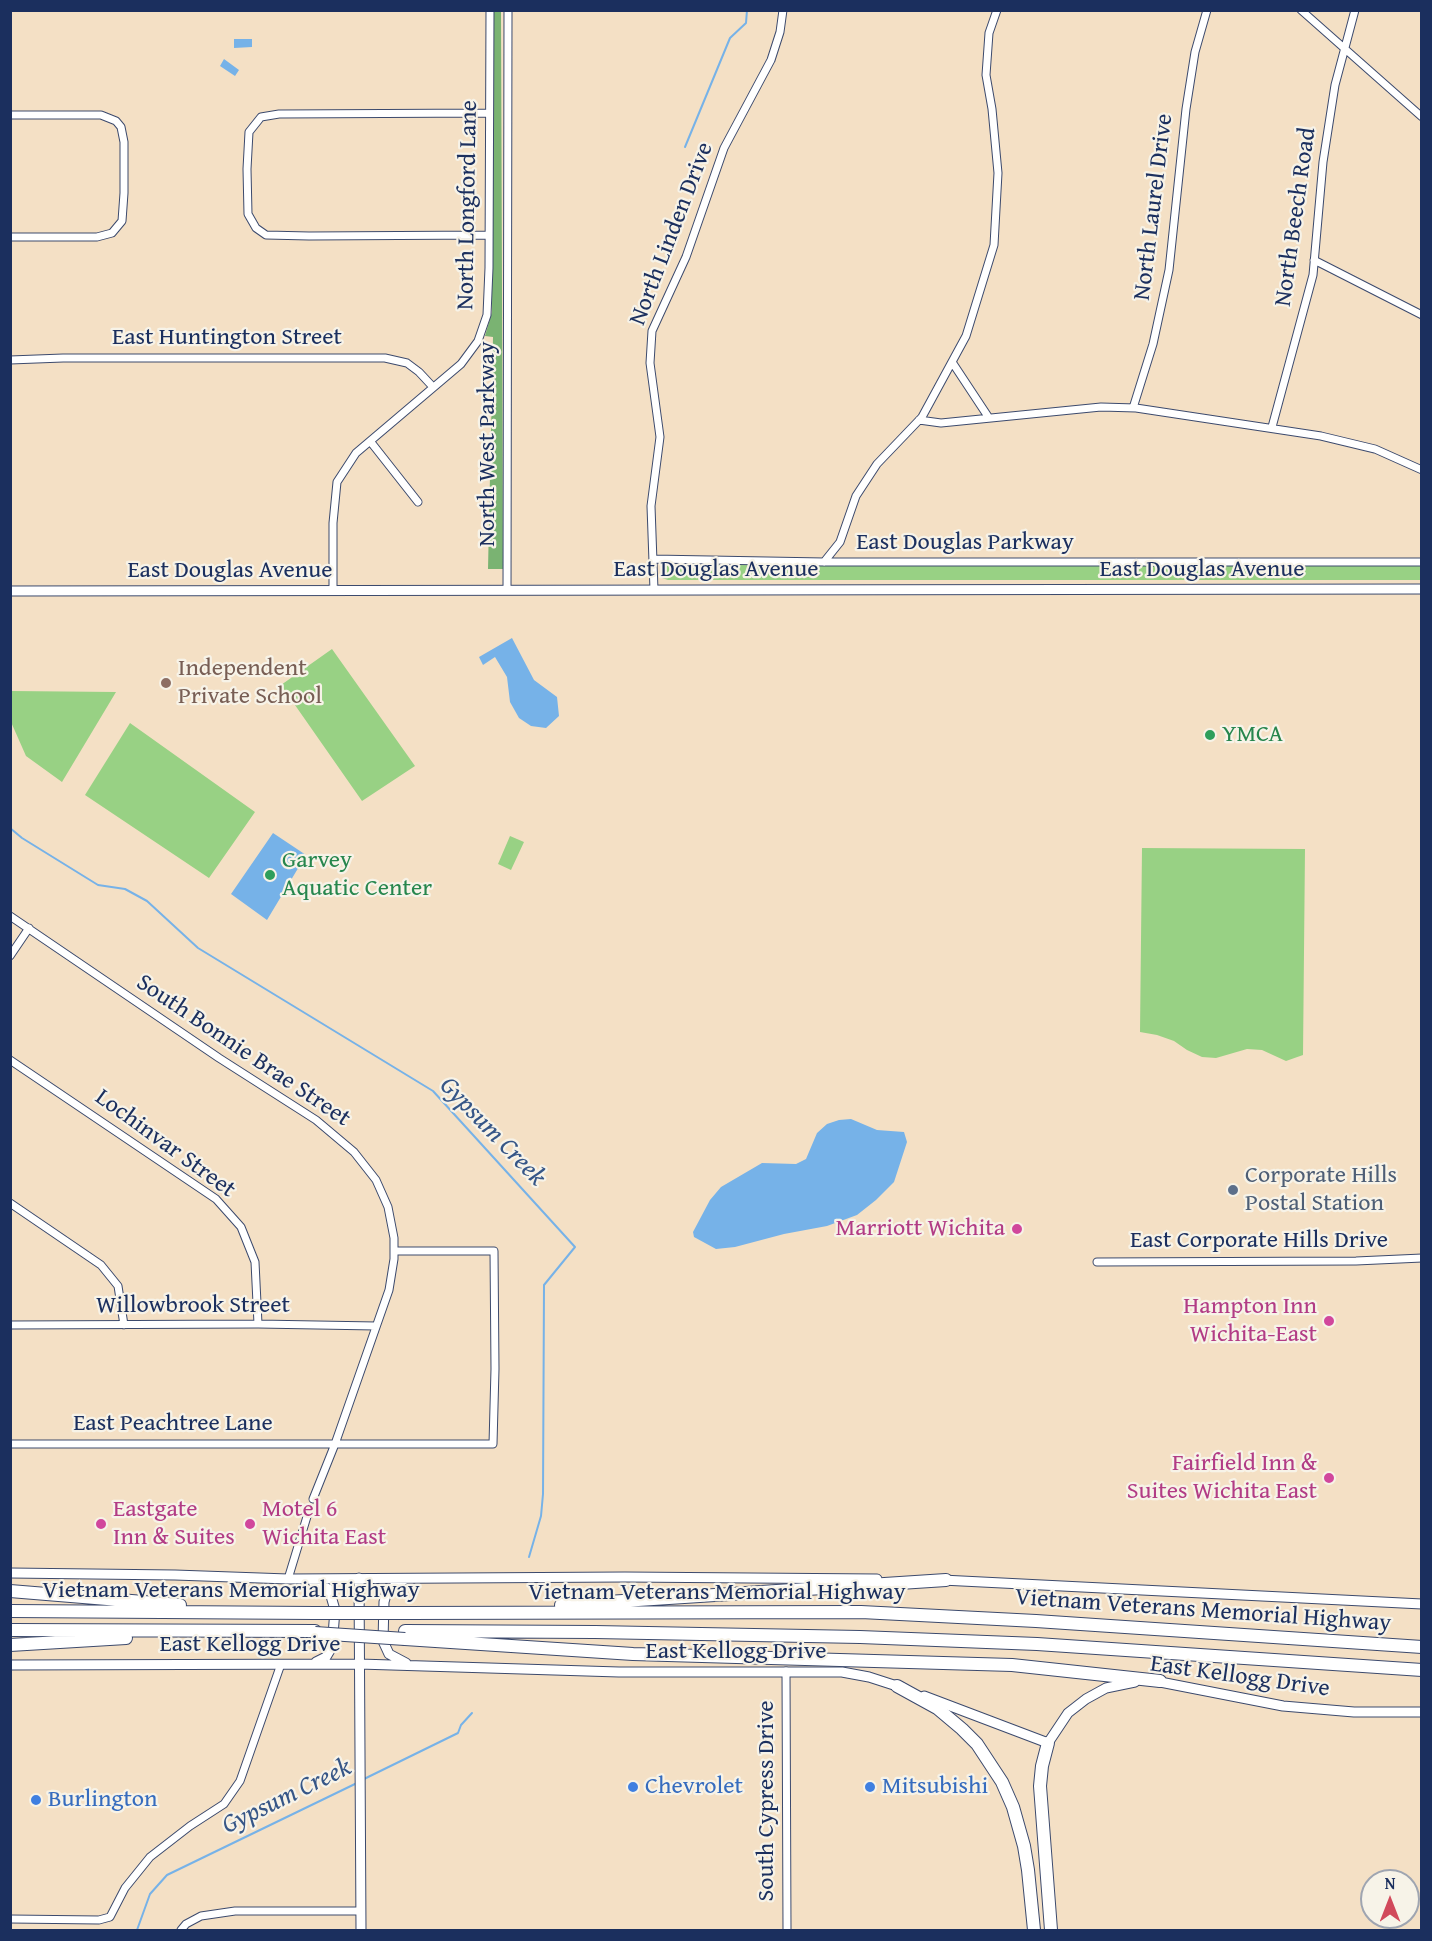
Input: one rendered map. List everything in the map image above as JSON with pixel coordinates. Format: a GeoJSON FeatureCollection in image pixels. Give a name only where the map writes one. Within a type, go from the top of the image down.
{"type":"FeatureCollection","features":[{"type":"Feature","properties":{"kind":"highway"},"geometry":{"type":"LineString","coordinates":[[433,1613],[946,1580]]}},
{"type":"Feature","properties":{"kind":"highway"},"geometry":{"type":"LineString","coordinates":[[10,1591],[274,1612]]}},
{"type":"Feature","properties":{"kind":"highway","name":"Vietnam Veterans Memorial Highway"},"geometry":{"type":"LineString","coordinates":[[10,1611],[861,1612],[1422,1647]]}},
{"type":"Feature","properties":{"kind":"highway","name":"Vietnam Veterans Memorial Highway"},"geometry":{"type":"LineString","coordinates":[[10,1630],[287,1631],[405,1635],[595,1632],[860,1636],[1037,1644],[1422,1670]]}},
{"type":"Feature","properties":{"kind":"highway"},"geometry":{"type":"LineString","coordinates":[[10,1645],[235,1631]]}},
{"type":"Feature","properties":{"kind":"highway"},"geometry":{"type":"LineString","coordinates":[[405,1635],[633,1654],[1012,1665],[1160,1681]]}},
{"type":"Feature","properties":{"kind":"highway"},"geometry":{"type":"LineString","coordinates":[[897,1686],[937,1708],[962,1729],[984,1753],[1002,1782],[1013,1807],[1024,1846],[1034,1930]]}},
{"type":"Feature","properties":{"kind":"highway"},"geometry":{"type":"LineString","coordinates":[[1048,1743],[1040,1786],[1051,1930]]}},
{"type":"Feature","properties":{"kind":"main road","name":"East Douglas Avenue"},"geometry":{"type":"LineString","coordinates":[[10,591],[1422,589]]}},
{"type":"Feature","properties":{"kind":"main road"},"geometry":{"type":"LineString","coordinates":[[10,1573],[288,1579],[637,1577],[946,1580],[1422,1604]]}},
{"type":"Feature","properties":{"kind":"main road"},"geometry":{"type":"LineString","coordinates":[[359,1578],[361,1930]]}},
{"type":"Feature","properties":{"kind":"main road"},"geometry":{"type":"LineString","coordinates":[[408,1578],[398,1583],[386,1595],[383,1641],[389,1654],[409,1665]]}},
{"type":"Feature","properties":{"kind":"main road"},"geometry":{"type":"LineString","coordinates":[[306,1579],[329,1589],[335,1610],[332,1647],[322,1660],[308,1664]]}},
{"type":"Feature","properties":{"kind":"main road","name":"East Kellogg Drive"},"geometry":{"type":"LineString","coordinates":[[10,1665],[359,1664],[619,1672],[842,1672],[869,1677],[897,1686],[1048,1743],[1068,1713],[1095,1693],[1128,1683],[1160,1681],[1282,1706],[1354,1712],[1422,1712]]}},
{"type":"Feature","properties":{"kind":"street","name":"North Longford Lane"},"geometry":{"type":"LineString","coordinates":[[333,590],[333,523],[337,482],[356,453],[461,364],[478,341],[487,315],[490,10]]}},
{"type":"Feature","properties":{"kind":"street","name":"North West Parkway"},"geometry":{"type":"LineString","coordinates":[[507,590],[508,10]]}},
{"type":"Feature","properties":{"kind":"street","name":"North Linden Drive"},"geometry":{"type":"LineString","coordinates":[[654,590],[651,507],[660,437],[650,363],[652,331],[686,257],[724,148],[771,60],[780,32],[783,10]]}},
{"type":"Feature","properties":{"kind":"street"},"geometry":{"type":"LineString","coordinates":[[824,562],[840,542],[856,496],[878,464],[919,420],[966,336],[994,245],[998,173],[992,109],[986,75],[989,33],[997,10]]}},
{"type":"Feature","properties":{"kind":"street","name":"North Laurel Drive"},"geometry":{"type":"LineString","coordinates":[[1133,408],[1153,344],[1169,270],[1188,98],[1195,52],[1207,10]]}},
{"type":"Feature","properties":{"kind":"street"},"geometry":{"type":"LineString","coordinates":[[1301,10],[1422,117]]}},
{"type":"Feature","properties":{"kind":"street","name":"North Beech Road"},"geometry":{"type":"LineString","coordinates":[[1272,427],[1313,275],[1323,162],[1335,84],[1355,10]]}},
{"type":"Feature","properties":{"kind":"street"},"geometry":{"type":"LineString","coordinates":[[489,113],[279,114],[261,117],[249,132],[247,174],[248,214],[256,228],[266,235],[489,235]]}},
{"type":"Feature","properties":{"kind":"street"},"geometry":{"type":"LineString","coordinates":[[10,115],[101,115],[110,117],[121,128],[124,142],[122,221],[112,233],[97,237],[10,237]]}},
{"type":"Feature","properties":{"kind":"street"},"geometry":{"type":"LineString","coordinates":[[1314,260],[1422,315]]}},
{"type":"Feature","properties":{"kind":"street","name":"East Huntington Street"},"geometry":{"type":"LineString","coordinates":[[10,360],[386,358],[407,363],[433,387]]}},
{"type":"Feature","properties":{"kind":"street"},"geometry":{"type":"LineString","coordinates":[[952,362],[989,418]]}},
{"type":"Feature","properties":{"kind":"street"},"geometry":{"type":"LineString","coordinates":[[919,420],[941,423],[1101,407],[1133,408],[1321,436],[1375,449],[1422,470]]}},
{"type":"Feature","properties":{"kind":"street"},"geometry":{"type":"LineString","coordinates":[[370,441],[418,502]]}},
{"type":"Feature","properties":{"kind":"street","name":"East Douglas Parkway"},"geometry":{"type":"LineString","coordinates":[[653,559],[824,562],[1422,562]]}},
{"type":"Feature","properties":{"kind":"street","name":"South Bonnie Brae Street"},"geometry":{"type":"LineString","coordinates":[[10,916],[219,1058],[316,1120],[354,1152],[376,1180],[388,1207],[394,1238],[389,1290],[313,1499]]}},
{"type":"Feature","properties":{"kind":"street"},"geometry":{"type":"LineString","coordinates":[[10,956],[29,928]]}},
{"type":"Feature","properties":{"kind":"street","name":"Lochinvar Street"},"geometry":{"type":"LineString","coordinates":[[10,1060],[216,1199],[241,1227],[255,1262],[258,1324]]}},
{"type":"Feature","properties":{"kind":"street"},"geometry":{"type":"LineString","coordinates":[[10,1203],[101,1265],[118,1286],[124,1325]]}},
{"type":"Feature","properties":{"kind":"street","name":"East Peachtree Lane"},"geometry":{"type":"LineString","coordinates":[[10,1444],[493,1444],[494,1251],[394,1251]]}},
{"type":"Feature","properties":{"kind":"street","name":"East Corporate Hills Drive"},"geometry":{"type":"LineString","coordinates":[[1097,1262],[1348,1261],[1422,1258]]}},
{"type":"Feature","properties":{"kind":"street","name":"Willowbrook Street"},"geometry":{"type":"LineString","coordinates":[[10,1325],[376,1326]]}},
{"type":"Feature","properties":{"kind":"street"},"geometry":{"type":"LineString","coordinates":[[288,1579],[309,1510]]}},
{"type":"Feature","properties":{"kind":"street"},"geometry":{"type":"LineString","coordinates":[[10,1919],[99,1920],[110,1917],[125,1888],[150,1857],[190,1826],[224,1804],[240,1781],[281,1664]]}},
{"type":"Feature","properties":{"kind":"street","name":"South Cypress Drive"},"geometry":{"type":"LineString","coordinates":[[786,1671],[787,1930]]}},
{"type":"Feature","properties":{"kind":"street"},"geometry":{"type":"LineString","coordinates":[[182,1930],[186,1924],[201,1916],[235,1911],[361,1911]]}},
{"type":"Feature","properties":{"kind":"green space"},"geometry":{"type":"Polygon","coordinates":[[[501,10],[503,569],[488,569],[493,337],[485,336],[492,312],[493,11],[501,10]]]}},
{"type":"Feature","properties":{"kind":"green space"},"geometry":{"type":"Polygon","coordinates":[[[668,565],[1422,566],[1421,580],[668,580],[662,578],[661,573],[663,567],[668,565]]]}},
{"type":"Feature","properties":{"kind":"green space"},"geometry":{"type":"Polygon","coordinates":[[[332,649],[415,766],[362,801],[281,685],[332,649]]]}},
{"type":"Feature","properties":{"kind":"green space"},"geometry":{"type":"Polygon","coordinates":[[[10,691],[116,692],[62,782],[26,756],[11,722],[10,691]]]}},
{"type":"Feature","properties":{"kind":"green space"},"geometry":{"type":"Polygon","coordinates":[[[130,723],[255,812],[209,878],[85,795],[130,723]]]}},
{"type":"Feature","properties":{"kind":"green space"},"geometry":{"type":"Polygon","coordinates":[[[510,836],[524,842],[511,870],[498,864],[510,836]]]}},
{"type":"Feature","properties":{"kind":"green space"},"geometry":{"type":"Polygon","coordinates":[[[1142,848],[1305,849],[1303,1055],[1286,1061],[1262,1050],[1247,1049],[1216,1058],[1202,1057],[1174,1041],[1140,1032],[1142,848]]]}},
{"type":"Feature","properties":{"kind":"water"},"geometry":{"type":"Polygon","coordinates":[[[234,39],[252,39],[252,47],[234,48],[234,39]]]}},
{"type":"Feature","properties":{"kind":"water"},"geometry":{"type":"Polygon","coordinates":[[[224,59],[239,70],[235,76],[220,66],[224,59]]]}},
{"type":"Feature","properties":{"kind":"water"},"geometry":{"type":"Polygon","coordinates":[[[512,638],[534,680],[557,697],[559,716],[546,728],[531,726],[519,718],[510,702],[507,677],[495,657],[483,665],[479,657],[512,638]]]}},
{"type":"Feature","properties":{"kind":"water","name":"Garvey Aquatic Center"},"geometry":{"type":"Polygon","coordinates":[[[273,833],[306,855],[267,920],[231,894],[273,833]]]}},
{"type":"Feature","properties":{"kind":"water"},"geometry":{"type":"Polygon","coordinates":[[[851,1119],[877,1130],[904,1132],[907,1142],[894,1182],[857,1215],[827,1226],[735,1247],[716,1249],[694,1237],[693,1232],[710,1200],[721,1187],[762,1163],[796,1164],[806,1159],[817,1133],[827,1124],[851,1119]]]}},
{"type":"Feature","properties":{"kind":"waterway"},"geometry":{"type":"LineString","coordinates":[[685,147],[730,38],[746,23],[747,10]]}},
{"type":"Feature","properties":{"kind":"waterway","name":"Gypsum Creek"},"geometry":{"type":"LineString","coordinates":[[10,828],[22,838],[98,885],[125,889],[147,901],[198,948],[433,1091],[575,1247],[544,1285],[543,1494],[541,1516],[529,1557]]}},
{"type":"Feature","properties":{"kind":"waterway","name":"Gypsum Creek"},"geometry":{"type":"LineString","coordinates":[[364,1779],[458,1733],[461,1725],[472,1713]]}},
{"type":"Feature","properties":{"kind":"waterway","name":"Gypsum Creek"},"geometry":{"type":"LineString","coordinates":[[137,1930],[150,1894],[167,1875],[357,1783]]}},
{"type":"Feature","properties":{"kind":"place","name":"Independent Private School"},"geometry":{"type":"Point","coordinates":[166,683]}},
{"type":"Feature","properties":{"kind":"place","name":"YMCA"},"geometry":{"type":"Point","coordinates":[1210,735]}},
{"type":"Feature","properties":{"kind":"place","name":"Garvey Aquatic Center"},"geometry":{"type":"Point","coordinates":[270,875]}},
{"type":"Feature","properties":{"kind":"place","name":"Corporate Hills Postal Station"},"geometry":{"type":"Point","coordinates":[1233,1190]}},
{"type":"Feature","properties":{"kind":"place","name":"Marriott Wichita"},"geometry":{"type":"Point","coordinates":[1017,1229]}},
{"type":"Feature","properties":{"kind":"place","name":"Hampton Inn Wichita-East"},"geometry":{"type":"Point","coordinates":[1329,1321]}},
{"type":"Feature","properties":{"kind":"place","name":"Fairfield Inn & Suites Wichita East"},"geometry":{"type":"Point","coordinates":[1329,1478]}},
{"type":"Feature","properties":{"kind":"place","name":"Eastgate Inn & Suites"},"geometry":{"type":"Point","coordinates":[101,1524]}},
{"type":"Feature","properties":{"kind":"place","name":"Motel 6 Wichita East"},"geometry":{"type":"Point","coordinates":[250,1524]}},
{"type":"Feature","properties":{"kind":"place","name":"Chevrolet"},"geometry":{"type":"Point","coordinates":[633,1787]}},
{"type":"Feature","properties":{"kind":"place","name":"Mitsubishi"},"geometry":{"type":"Point","coordinates":[870,1787]}},
{"type":"Feature","properties":{"kind":"place","name":"Burlington"},"geometry":{"type":"Point","coordinates":[36,1800]}}]}
